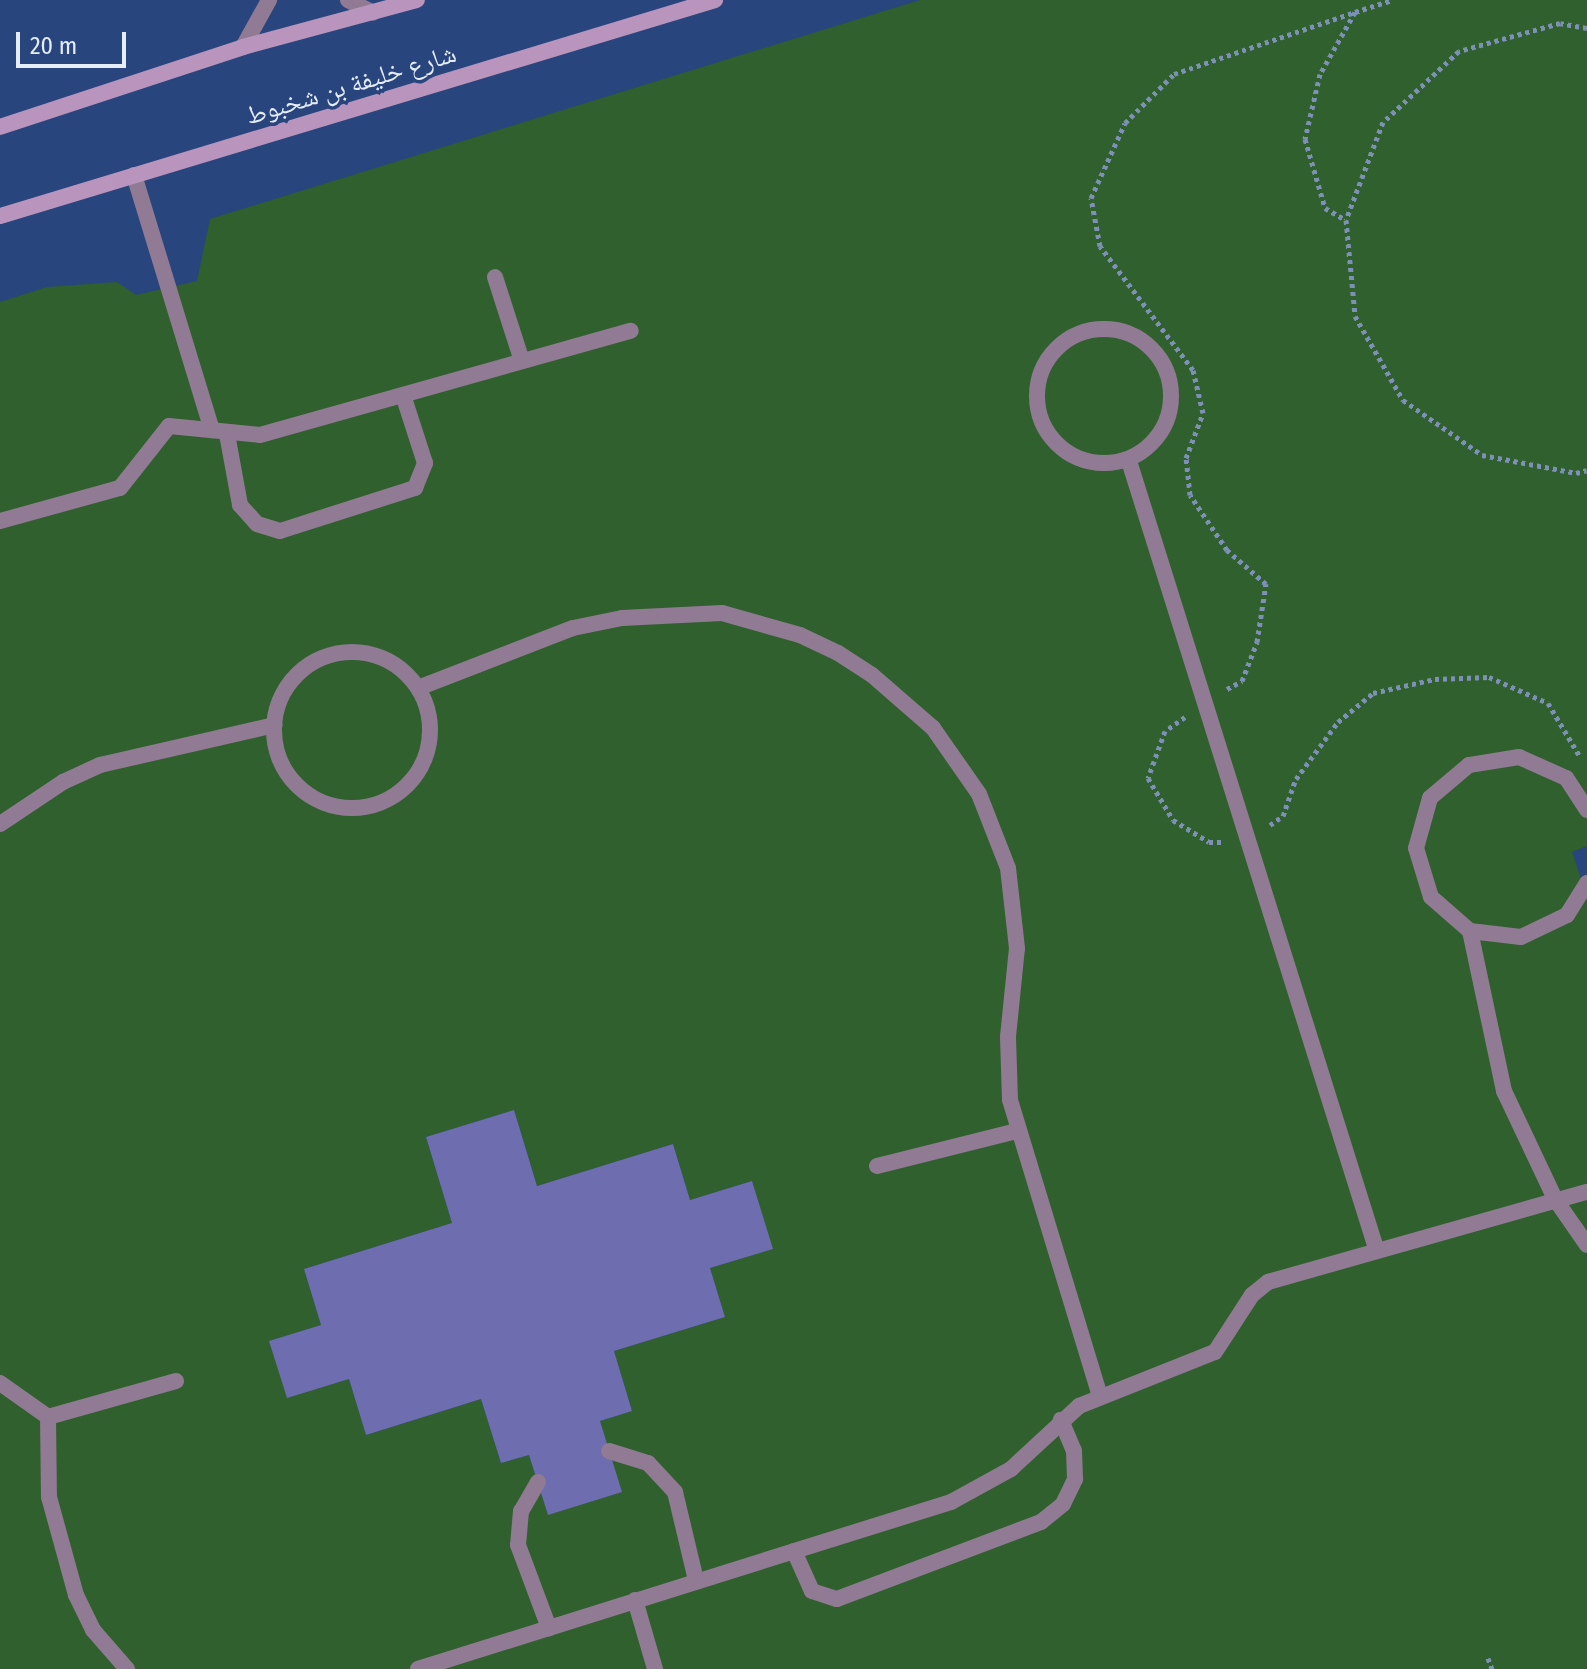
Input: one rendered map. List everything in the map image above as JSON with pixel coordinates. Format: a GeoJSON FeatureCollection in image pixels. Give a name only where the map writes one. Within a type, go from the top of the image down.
{"type":"FeatureCollection","features":[{"type":"Feature","properties":{"kind":"main road"},"geometry":{"type":"LineString","coordinates":[[0,127],[243,47],[417,0]]}},
{"type":"Feature","properties":{"kind":"main road","name":"شارع خليفة بن شخبوط"},"geometry":{"type":"LineString","coordinates":[[0,216],[715,0]]}},
{"type":"Feature","properties":{"kind":"street"},"geometry":{"type":"LineString","coordinates":[[243,47],[269,0]]}},
{"type":"Feature","properties":{"kind":"street"},"geometry":{"type":"LineString","coordinates":[[348,0],[373,13]]}},
{"type":"Feature","properties":{"kind":"street"},"geometry":{"type":"LineString","coordinates":[[134,175],[220,432],[240,505],[257,524],[280,531],[415,488],[425,463],[403,395]]}},
{"type":"Feature","properties":{"kind":"street"},"geometry":{"type":"LineString","coordinates":[[495,277],[522,361]]}},
{"type":"Feature","properties":{"kind":"street"},"geometry":{"type":"LineString","coordinates":[[1080,330],[1133,332],[1157,350],[1169,370],[1168,424],[1153,445],[1129,461],[1076,460],[1039,421],[1035,385],[1040,368],[1080,330]]}},
{"type":"Feature","properties":{"kind":"street"},"geometry":{"type":"LineString","coordinates":[[0,521],[120,488],[169,426],[260,435],[631,331]]}},
{"type":"Feature","properties":{"kind":"street"},"geometry":{"type":"LineString","coordinates":[[1129,461],[1376,1248]]}},
{"type":"Feature","properties":{"kind":"street"},"geometry":{"type":"LineString","coordinates":[[418,688],[573,628],[672,613],[722,613],[800,635],[872,675],[933,728],[979,794],[1004,855],[1017,948],[1008,1068],[1016,1131],[1100,1397]]}},
{"type":"Feature","properties":{"kind":"street"},"geometry":{"type":"LineString","coordinates":[[352,652],[390,661],[418,688],[429,725],[422,763],[397,794],[371,806],[342,808],[306,793],[281,763],[274,725],[286,688],[315,661],[333,654],[352,652]]}},
{"type":"Feature","properties":{"kind":"street"},"geometry":{"type":"LineString","coordinates":[[0,824],[63,782],[100,765],[274,725]]}},
{"type":"Feature","properties":{"kind":"street"},"geometry":{"type":"LineString","coordinates":[[1587,810],[1566,778],[1519,757],[1469,765],[1430,798],[1416,848],[1431,897],[1470,931],[1521,937],[1567,915],[1587,883]]}},
{"type":"Feature","properties":{"kind":"street"},"geometry":{"type":"LineString","coordinates":[[1470,931],[1504,1091],[1555,1199],[1587,1245]]}},
{"type":"Feature","properties":{"kind":"street"},"geometry":{"type":"LineString","coordinates":[[877,1166],[1016,1131]]}},
{"type":"Feature","properties":{"kind":"street"},"geometry":{"type":"LineString","coordinates":[[418,1669],[972,1493],[1011,1469],[1061,1420],[1100,1397],[1215,1352],[1252,1295],[1268,1282],[1376,1248],[1587,1192]]}},
{"type":"Feature","properties":{"kind":"street"},"geometry":{"type":"LineString","coordinates":[[48,1417],[176,1381]]}},
{"type":"Feature","properties":{"kind":"street"},"geometry":{"type":"LineString","coordinates":[[0,1383],[48,1417]]}},
{"type":"Feature","properties":{"kind":"street"},"geometry":{"type":"LineString","coordinates":[[48,1417],[49,1497],[76,1595],[93,1630],[118,1666]]}},
{"type":"Feature","properties":{"kind":"street"},"geometry":{"type":"LineString","coordinates":[[794,1551],[812,1591],[837,1599],[1041,1522],[1063,1504],[1075,1479],[1074,1451],[1061,1420]]}},
{"type":"Feature","properties":{"kind":"street"},"geometry":{"type":"LineString","coordinates":[[609,1451],[648,1463],[675,1492],[696,1580]]}},
{"type":"Feature","properties":{"kind":"street"},"geometry":{"type":"LineString","coordinates":[[538,1482],[521,1511],[518,1545],[549,1628]]}},
{"type":"Feature","properties":{"kind":"street"},"geometry":{"type":"LineString","coordinates":[[635,1600],[655,1669]]}},
{"type":"Feature","properties":{"kind":"path"},"geometry":{"type":"LineString","coordinates":[[1391,0],[1174,74],[1125,123],[1091,198],[1100,246],[1193,370],[1203,413],[1186,458],[1190,495],[1227,550],[1266,584],[1257,642],[1242,681],[1205,701],[1165,731],[1148,778],[1173,820],[1209,842],[1249,841],[1283,816],[1296,779],[1338,722],[1373,693],[1435,679],[1489,677],[1548,703],[1587,768]]}},
{"type":"Feature","properties":{"kind":"path"},"geometry":{"type":"LineString","coordinates":[[1346,220],[1325,208],[1305,139],[1320,74],[1355,12]]}},
{"type":"Feature","properties":{"kind":"path"},"geometry":{"type":"LineString","coordinates":[[1587,28],[1560,23],[1459,51],[1383,122],[1346,220],[1355,316],[1403,400],[1482,455],[1576,473],[1587,470]]}},
{"type":"Feature","properties":{"kind":"path"},"geometry":{"type":"LineString","coordinates":[[1488,1658],[1492,1669]]}},
{"type":"Feature","properties":{"kind":"green space"},"geometry":{"type":"Polygon","coordinates":[[[920,0],[1587,0],[1587,846],[1572,852],[1587,896],[1587,1669],[0,1669],[0,302],[47,287],[117,282],[136,295],[197,281],[210,219],[920,0]],[[514,1110],[426,1137],[452,1223],[304,1269],[321,1325],[270,1341],[287,1397],[349,1379],[366,1435],[481,1399],[501,1463],[529,1455],[548,1514],[600,1421],[632,1411],[614,1351],[725,1317],[710,1268],[772,1249],[752,1181],[690,1200],[673,1144],[537,1186],[514,1110]]]}},
{"type":"Feature","properties":{"kind":"building"},"geometry":{"type":"Polygon","coordinates":[[[514,1110],[537,1186],[673,1144],[690,1200],[752,1181],[773,1249],[710,1268],[725,1317],[614,1351],[632,1411],[600,1421],[622,1492],[548,1515],[529,1455],[501,1463],[481,1399],[366,1435],[349,1379],[287,1398],[269,1341],[321,1325],[304,1269],[452,1223],[426,1137],[514,1110]]]}}]}
